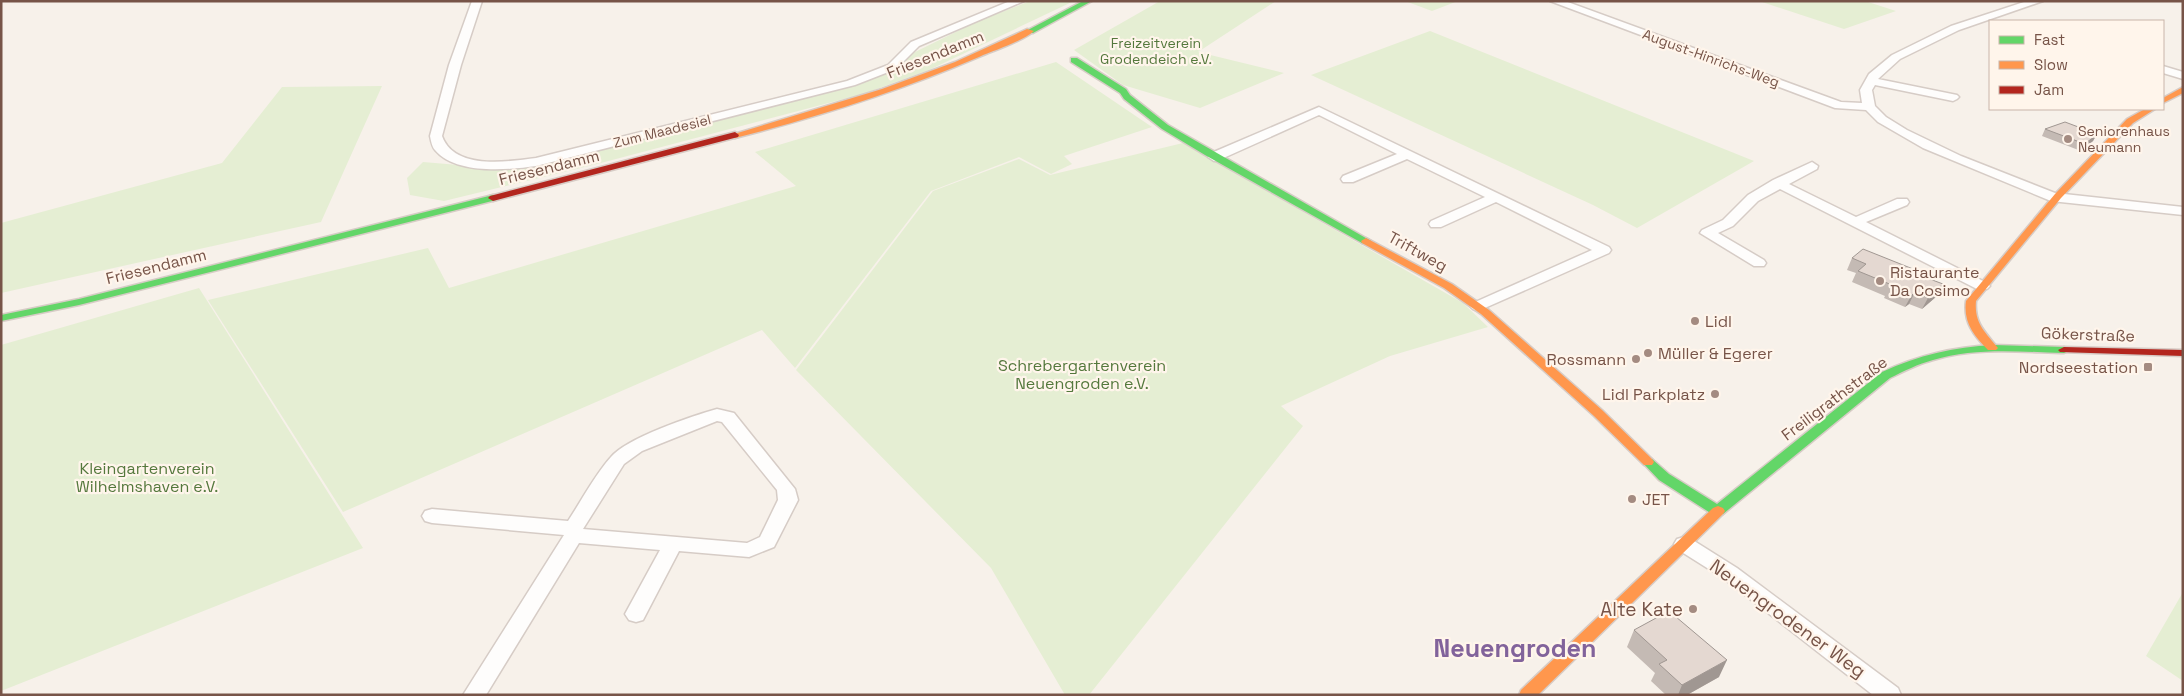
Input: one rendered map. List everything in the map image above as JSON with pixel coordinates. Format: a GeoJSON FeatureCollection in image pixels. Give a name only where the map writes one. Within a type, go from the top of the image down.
{"type":"FeatureCollection","features":[{"type":"Feature","properties":{"kind":"main road","name":"Friesendamm"},"geometry":{"type":"LineString","coordinates":[[1,318],[79,302],[344,236],[800,118],[866,99],[938,72],[999,46],[1090,1]]}},
{"type":"Feature","properties":{"kind":"main road","name":"Triftweg"},"geometry":{"type":"LineString","coordinates":[[1074,60],[1123,91],[1127,98],[1164,127],[1448,286],[1478,306],[1598,413],[1664,477],[1717,511]]}},
{"type":"Feature","properties":{"kind":"main road"},"geometry":{"type":"LineString","coordinates":[[2164,100],[2183,89]]}},
{"type":"Feature","properties":{"kind":"main road"},"geometry":{"type":"LineString","coordinates":[[1992,348],[1970,321],[1968,311],[1971,301],[2057,197],[2130,121],[2149,110]]}},
{"type":"Feature","properties":{"kind":"main road","name":"Gökerstraße"},"geometry":{"type":"LineString","coordinates":[[1992,348],[2183,353]]}},
{"type":"Feature","properties":{"kind":"main road","name":"Freiligrathstraße"},"geometry":{"type":"LineString","coordinates":[[1527,695],[1717,511],[1886,375],[1930,354],[1951,350],[1992,348]]}},
{"type":"Feature","properties":{"kind":"street","name":"Zum Maadesiel"},"geometry":{"type":"LineString","coordinates":[[477,1],[455,65],[436,136],[438,147],[446,155],[458,160],[502,165],[536,162],[851,83],[892,67],[915,44],[1019,1]]}},
{"type":"Feature","properties":{"kind":"street","name":"August-Hinrichs-Weg"},"geometry":{"type":"LineString","coordinates":[[1555,1],[1839,105],[1870,107]]}},
{"type":"Feature","properties":{"kind":"street"},"geometry":{"type":"LineString","coordinates":[[2038,1],[1955,28],[1896,57],[1875,74],[1866,90],[1870,107],[1889,125],[1949,155],[2057,197],[2183,211]]}},
{"type":"Feature","properties":{"kind":"street"},"geometry":{"type":"LineString","coordinates":[[1997,14],[2015,20]]}},
{"type":"Feature","properties":{"kind":"street"},"geometry":{"type":"LineString","coordinates":[[2164,69],[2183,76]]}},
{"type":"Feature","properties":{"kind":"street"},"geometry":{"type":"LineString","coordinates":[[1872,80],[1953,96]]}},
{"type":"Feature","properties":{"kind":"street"},"geometry":{"type":"LineString","coordinates":[[1214,156],[1319,111],[1604,250],[1478,306]]}},
{"type":"Feature","properties":{"kind":"street"},"geometry":{"type":"LineString","coordinates":[[1348,179],[1408,154]]}},
{"type":"Feature","properties":{"kind":"street"},"geometry":{"type":"LineString","coordinates":[[1759,263],[1707,233],[1728,223],[1752,198],[1812,166]]}},
{"type":"Feature","properties":{"kind":"street"},"geometry":{"type":"LineString","coordinates":[[1778,183],[1982,286]]}},
{"type":"Feature","properties":{"kind":"street"},"geometry":{"type":"LineString","coordinates":[[1436,224],[1497,197]]}},
{"type":"Feature","properties":{"kind":"street"},"geometry":{"type":"LineString","coordinates":[[1855,222],[1902,202]]}},
{"type":"Feature","properties":{"kind":"street"},"geometry":{"type":"LineString","coordinates":[[432,516],[573,532],[673,543],[750,550],[767,542],[788,500],[786,489],[728,417],[717,415],[706,418],[636,447],[618,460],[573,532],[474,695]]}},
{"type":"Feature","properties":{"kind":"street"},"geometry":{"type":"LineString","coordinates":[[636,614],[673,543]]}},
{"type":"Feature","properties":{"kind":"street","name":"Neuengrodener Weg"},"geometry":{"type":"LineString","coordinates":[[1684,544],[1738,579],[1890,695]]}},
{"type":"Feature","properties":{"kind":"green space"},"geometry":{"type":"Polygon","coordinates":[[[1030,1],[1074,1],[929,70],[863,94],[597,164],[444,201],[410,195],[407,178],[423,162],[494,168],[544,165],[856,85],[896,69],[913,53],[976,22],[1030,1]]]}},
{"type":"Feature","properties":{"kind":"green space","name":"Freizeitverein Grodendeich e.V."},"geometry":{"type":"Polygon","coordinates":[[[1160,1],[1276,1],[1198,52],[1284,73],[1200,108],[1123,85],[1074,50],[1160,1]]]}},
{"type":"Feature","properties":{"kind":"green space"},"geometry":{"type":"Polygon","coordinates":[[[1405,1],[1458,1],[1432,11],[1405,1]]]}},
{"type":"Feature","properties":{"kind":"green space"},"geometry":{"type":"Polygon","coordinates":[[[1759,1],[1865,1],[1896,11],[1844,29],[1759,1]]]}},
{"type":"Feature","properties":{"kind":"green space"},"geometry":{"type":"Polygon","coordinates":[[[1430,31],[1754,161],[1637,228],[1593,205],[1311,75],[1430,31]]]}},
{"type":"Feature","properties":{"kind":"green space"},"geometry":{"type":"Polygon","coordinates":[[[1056,62],[1152,127],[1064,156],[1072,164],[1051,174],[1019,157],[931,191],[795,368],[762,330],[343,512],[208,300],[428,248],[449,288],[796,186],[755,152],[1056,62]]]}},
{"type":"Feature","properties":{"kind":"green space"},"geometry":{"type":"Polygon","coordinates":[[[382,86],[321,222],[1,293],[1,223],[222,163],[282,87],[382,86]]]}},
{"type":"Feature","properties":{"kind":"green space","name":"Schrebergartenverein Neuengroden e.V."},"geometry":{"type":"Polygon","coordinates":[[[1183,143],[1463,303],[1488,327],[1390,356],[1281,406],[1303,426],[1089,695],[1065,695],[991,568],[796,370],[933,191],[1019,159],[1050,175],[1183,143]]]}},
{"type":"Feature","properties":{"kind":"green space","name":"Kleingartenverein Wilhelmshaven e.V."},"geometry":{"type":"Polygon","coordinates":[[[199,288],[363,548],[1,691],[1,345],[199,288]]]}},
{"type":"Feature","properties":{"kind":"green space"},"geometry":{"type":"Polygon","coordinates":[[[2183,592],[2183,681],[2146,656],[2183,592]]]}},
{"type":"Feature","properties":{"kind":"building"},"geometry":{"type":"Polygon","coordinates":[[[2065,122],[2097,134],[2085,144],[2045,129],[2065,122]]]}},
{"type":"Feature","properties":{"kind":"building"},"geometry":{"type":"Polygon","coordinates":[[[1863,249],[1913,269],[1911,272],[1943,284],[1928,298],[1915,292],[1911,296],[1890,287],[1892,285],[1858,271],[1866,264],[1852,258],[1863,249]]]}},
{"type":"Feature","properties":{"kind":"building"},"geometry":{"type":"Polygon","coordinates":[[[1669,611],[1727,660],[1682,685],[1659,664],[1667,660],[1634,630],[1669,611]]]}},
{"type":"Feature","properties":{"kind":"traffic: fast"},"geometry":{"type":"LineString","coordinates":[[1030,31],[1089,1]]}},
{"type":"Feature","properties":{"kind":"traffic: fast"},"geometry":{"type":"LineString","coordinates":[[1074,60],[1123,91],[1127,97],[1165,127],[1366,241]]}},
{"type":"Feature","properties":{"kind":"traffic: fast"},"geometry":{"type":"LineString","coordinates":[[1,318],[79,302],[493,198]]}},
{"type":"Feature","properties":{"kind":"traffic: fast"},"geometry":{"type":"LineString","coordinates":[[1718,511],[1886,375],[1909,364],[1952,352],[1973,349],[2064,350]]}},
{"type":"Feature","properties":{"kind":"traffic: fast"},"geometry":{"type":"LineString","coordinates":[[1648,462],[1664,477],[1717,511]]}},
{"type":"Feature","properties":{"kind":"traffic: slow"},"geometry":{"type":"LineString","coordinates":[[735,135],[812,114],[885,91],[957,64],[1030,31]]}},
{"type":"Feature","properties":{"kind":"traffic: slow"},"geometry":{"type":"LineString","coordinates":[[2164,100],[2183,89]]}},
{"type":"Feature","properties":{"kind":"traffic: slow"},"geometry":{"type":"LineString","coordinates":[[1992,348],[1978,333],[1972,321],[1971,301],[2058,196],[2130,121],[2149,110]]}},
{"type":"Feature","properties":{"kind":"traffic: slow"},"geometry":{"type":"LineString","coordinates":[[1366,241],[1448,286],[1485,312],[1598,413],[1648,462]]}},
{"type":"Feature","properties":{"kind":"traffic: slow"},"geometry":{"type":"LineString","coordinates":[[1527,695],[1718,511]]}},
{"type":"Feature","properties":{"kind":"traffic: jam"},"geometry":{"type":"LineString","coordinates":[[493,198],[735,135]]}},
{"type":"Feature","properties":{"kind":"traffic: jam"},"geometry":{"type":"LineString","coordinates":[[2064,350],[2183,353]]}},
{"type":"Feature","properties":{"kind":"place","name":"Seniorenhaus Neumann"},"geometry":{"type":"Point","coordinates":[2068,139]}},
{"type":"Feature","properties":{"kind":"place","name":"Ristaurante Da Cosimo"},"geometry":{"type":"Point","coordinates":[1880,281]}},
{"type":"Feature","properties":{"kind":"place","name":"Lidl"},"geometry":{"type":"Point","coordinates":[1695,321]}},
{"type":"Feature","properties":{"kind":"place","name":"Müller & Egerer"},"geometry":{"type":"Point","coordinates":[1648,353]}},
{"type":"Feature","properties":{"kind":"place","name":"Rossmann"},"geometry":{"type":"Point","coordinates":[1636,359]}},
{"type":"Feature","properties":{"kind":"place","name":"Nordseestation"},"geometry":{"type":"Point","coordinates":[2148,367]}},
{"type":"Feature","properties":{"kind":"place","name":"Lidl Parkplatz"},"geometry":{"type":"Point","coordinates":[1715,394]}},
{"type":"Feature","properties":{"kind":"place","name":"JET"},"geometry":{"type":"Point","coordinates":[1632,499]}},
{"type":"Feature","properties":{"kind":"place","name":"Alte Kate"},"geometry":{"type":"Point","coordinates":[1693,609]}},
{"type":"Feature","properties":{"kind":"district","name":"Neuengroden"},"geometry":{"type":"Point","coordinates":[1515,648]}}]}
